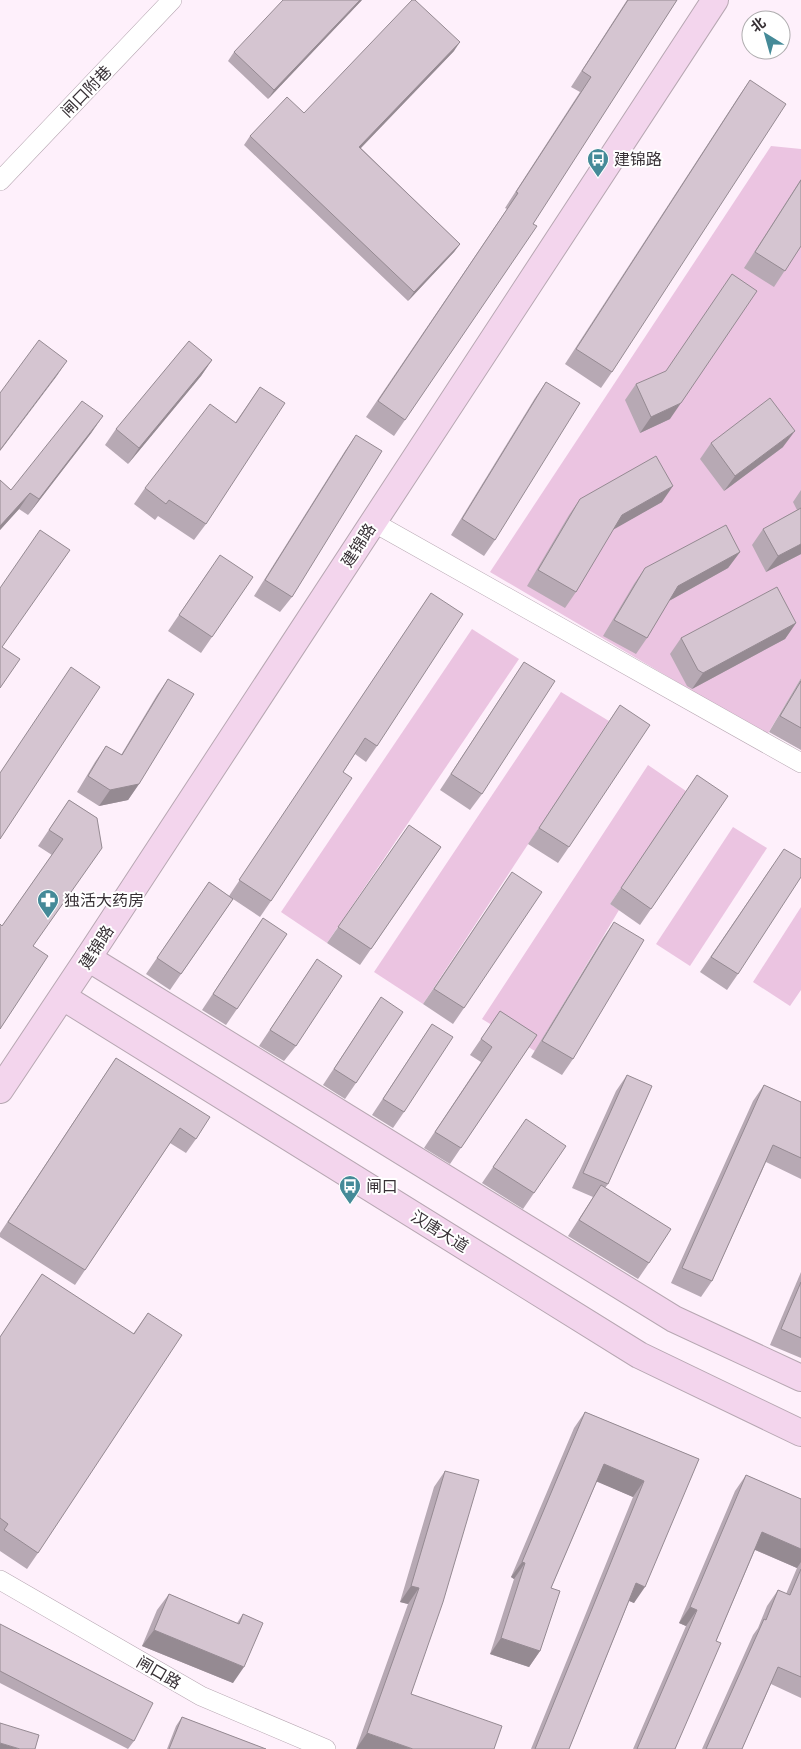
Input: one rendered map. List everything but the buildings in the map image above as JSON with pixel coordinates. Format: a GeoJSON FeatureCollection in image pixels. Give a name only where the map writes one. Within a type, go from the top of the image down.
{"type":"FeatureCollection","features":[{"type":"Feature","properties":{"kind":"main road","name":"建锦路"},"geometry":{"type":"LineString","coordinates":[[0,1090],[63,997],[715,0]]}},
{"type":"Feature","properties":{"kind":"main road"},"geometry":{"type":"LineString","coordinates":[[88,958],[674,1319],[801,1378]]}},
{"type":"Feature","properties":{"kind":"main road","name":"汉唐大道"},"geometry":{"type":"LineString","coordinates":[[63,997],[639,1355],[801,1433]]}},
{"type":"Feature","properties":{"kind":"street","name":"闸口附巷"},"geometry":{"type":"LineString","coordinates":[[0,181],[172,0]]}},
{"type":"Feature","properties":{"kind":"street"},"geometry":{"type":"LineString","coordinates":[[374,522],[801,763]]}},
{"type":"Feature","properties":{"kind":"street","name":"闸口路"},"geometry":{"type":"LineString","coordinates":[[0,1580],[201,1696],[326,1749]]}},
{"type":"Feature","properties":{"kind":"shaded area"},"geometry":{"type":"Polygon","coordinates":[[[771,146],[801,149],[801,678],[767,735],[490,572],[771,146]]]}},
{"type":"Feature","properties":{"kind":"shaded area"},"geometry":{"type":"Polygon","coordinates":[[[472,629],[519,659],[327,943],[281,912],[472,629]]]}},
{"type":"Feature","properties":{"kind":"shaded area"},"geometry":{"type":"Polygon","coordinates":[[[561,692],[609,721],[423,1004],[374,972],[561,692]]]}},
{"type":"Feature","properties":{"kind":"shaded area"},"geometry":{"type":"Polygon","coordinates":[[[648,765],[686,791],[610,904],[619,910],[535,1051],[482,1019],[648,765]]]}},
{"type":"Feature","properties":{"kind":"shaded area"},"geometry":{"type":"Polygon","coordinates":[[[733,827],[767,848],[690,966],[656,944],[733,827]]]}},
{"type":"Feature","properties":{"kind":"shaded area"},"geometry":{"type":"Polygon","coordinates":[[[801,907],[801,990],[790,1006],[753,982],[801,907]]]}},
{"type":"Feature","properties":{"kind":"place","name":"建锦路"},"geometry":{"type":"Point","coordinates":[598,178]}},
{"type":"Feature","properties":{"kind":"place","name":"独活大药房"},"geometry":{"type":"Point","coordinates":[48,919]}},
{"type":"Feature","properties":{"kind":"place","name":"闸口"},"geometry":{"type":"Point","coordinates":[350,1205]}}]}
